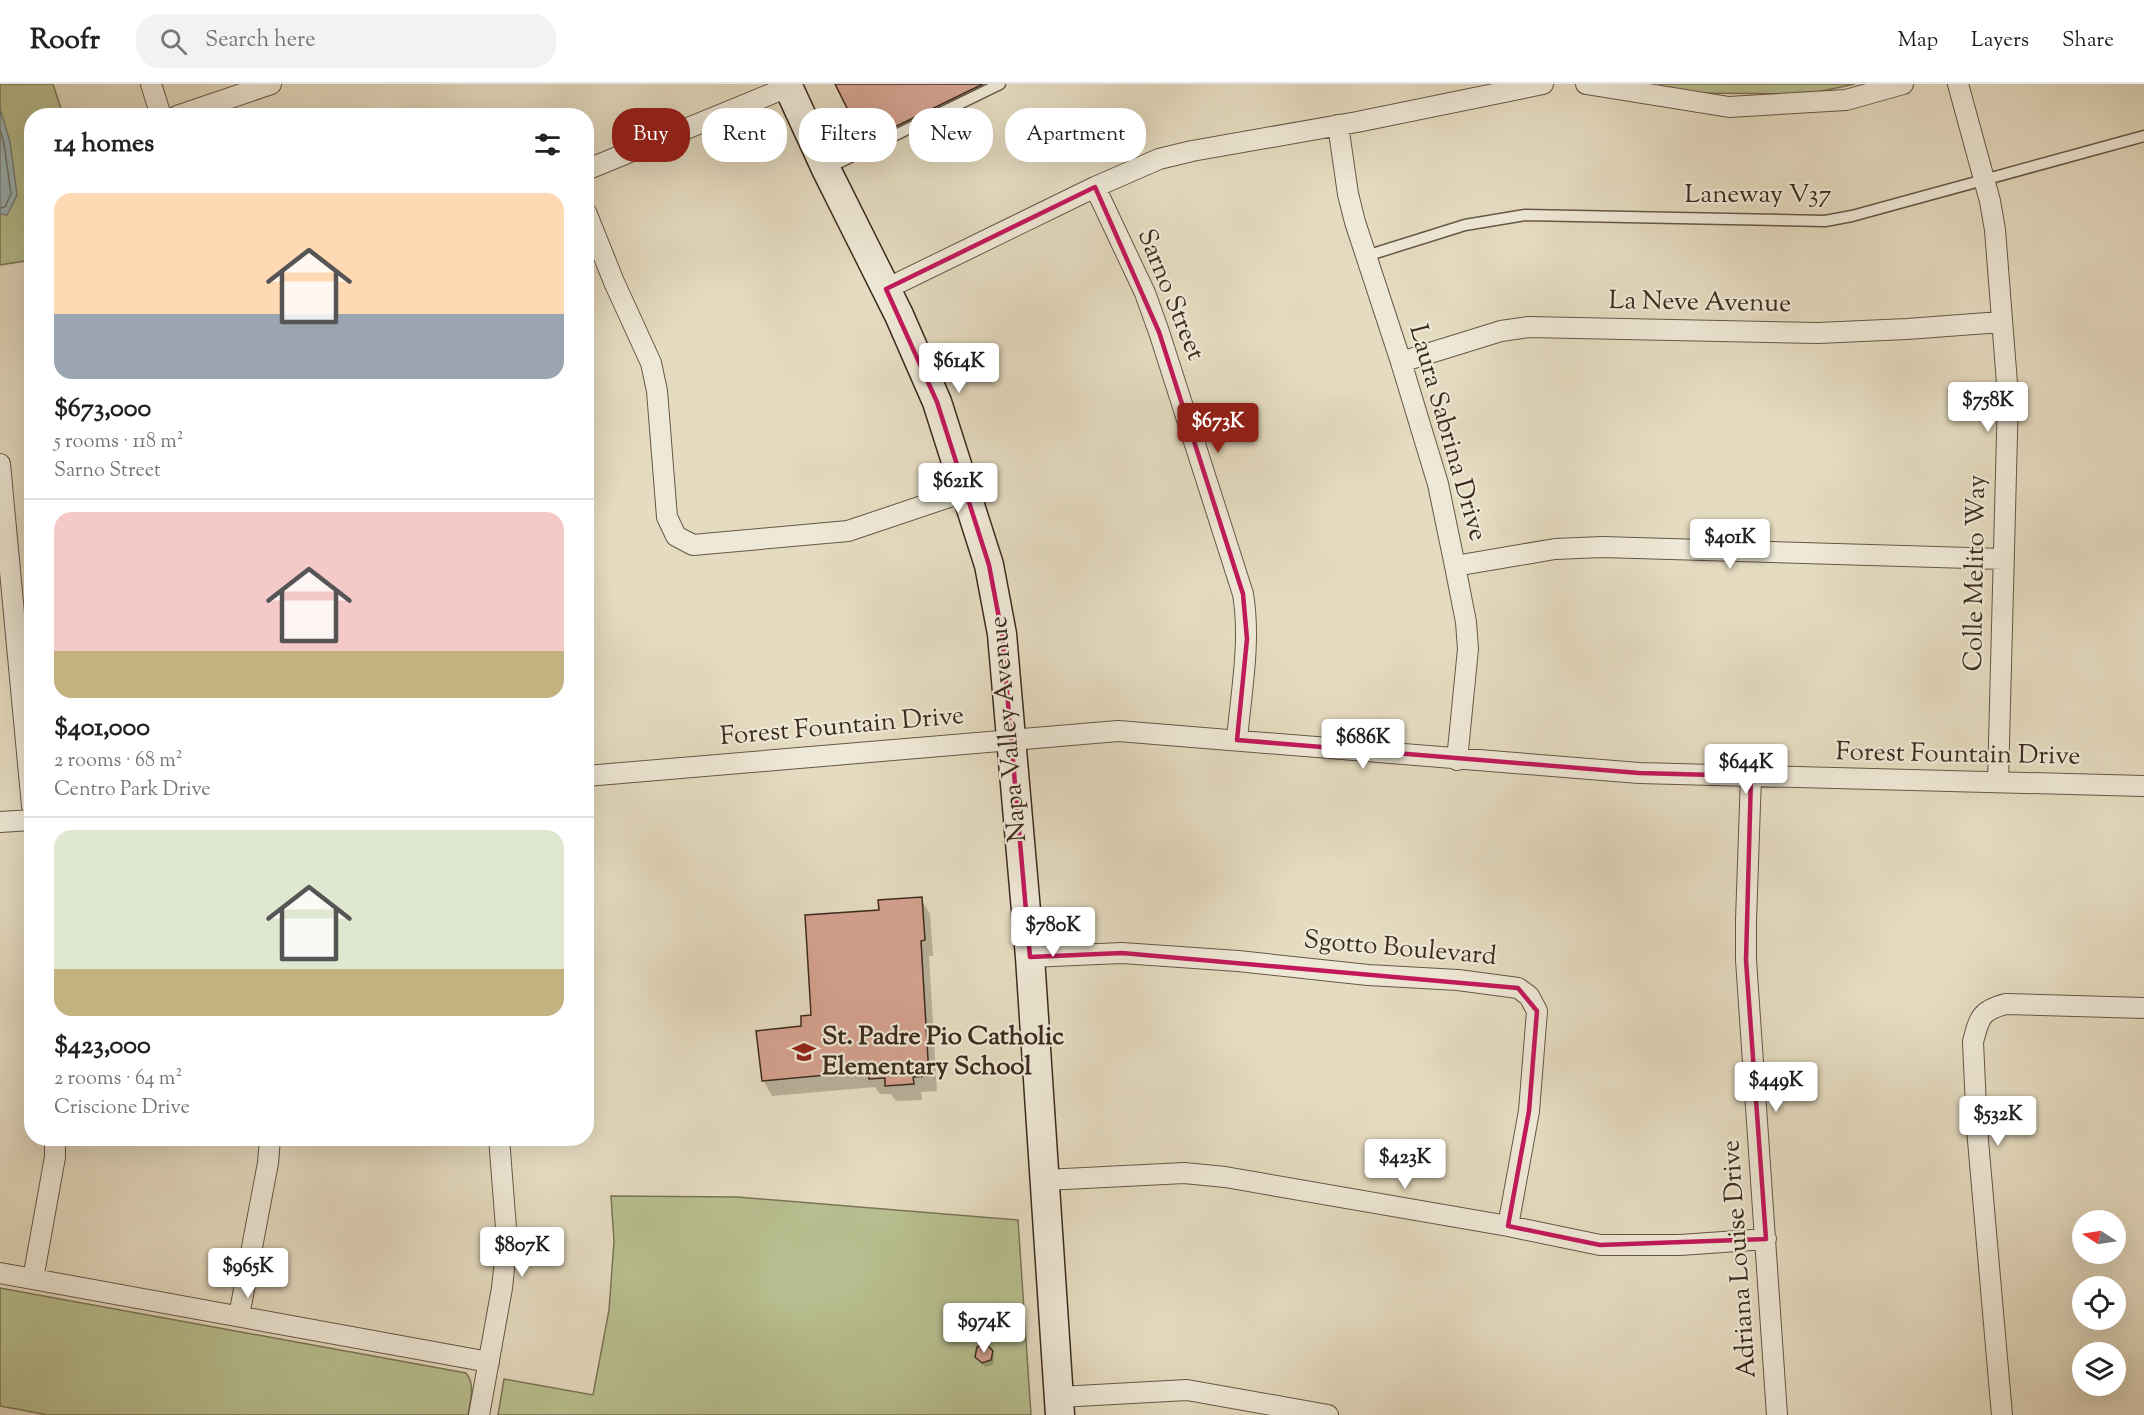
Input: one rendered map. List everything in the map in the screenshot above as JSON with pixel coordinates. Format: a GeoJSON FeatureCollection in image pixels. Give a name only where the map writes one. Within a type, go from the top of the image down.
{"type":"FeatureCollection","features":[{"type":"Feature","properties":{"kind":"street"},"geometry":{"type":"LineString","coordinates":[[151,84],[158,108]]}},
{"type":"Feature","properties":{"kind":"street"},"geometry":{"type":"LineString","coordinates":[[200,108],[271,84]]}},
{"type":"Feature","properties":{"kind":"street"},"geometry":{"type":"LineString","coordinates":[[886,289],[1095,187],[1159,159],[1543,84]]}},
{"type":"Feature","properties":{"kind":"street"},"geometry":{"type":"LineString","coordinates":[[1586,84],[1729,107],[1846,100],[1904,84]]}},
{"type":"Feature","properties":{"kind":"street","name":"Colle Melito Way"},"geometry":{"type":"LineString","coordinates":[[1958,84],[1984,179],[1995,230],[2008,396],[1998,782]]}},
{"type":"Feature","properties":{"kind":"street"},"geometry":{"type":"LineString","coordinates":[[594,168],[790,85]]}},
{"type":"Feature","properties":{"kind":"street","name":"Napa Valley Avenue"},"geometry":{"type":"LineString","coordinates":[[790,85],[826,169],[925,371],[967,491],[989,564],[997,600],[1002,634],[1030,957],[1060,1406]]}},
{"type":"Feature","properties":{"kind":"street","name":"Laura Sabrina Drive"},"geometry":{"type":"LineString","coordinates":[[1338,125],[1348,194],[1438,484],[1466,622],[1468,649],[1457,760]]}},
{"type":"Feature","properties":{"kind":"street","name":"Sarno Street"},"geometry":{"type":"LineString","coordinates":[[1095,187],[1145,293],[1243,594],[1247,616],[1247,639],[1237,740]]}},
{"type":"Feature","properties":{"kind":"street"},"geometry":{"type":"LineString","coordinates":[[594,232],[651,363],[657,391],[667,517],[676,536],[693,545],[848,531],[967,491]]}},
{"type":"Feature","properties":{"kind":"street","name":"La Neve Avenue"},"geometry":{"type":"LineString","coordinates":[[1401,362],[1501,331],[1528,327],[1818,333],[2001,322]]}},
{"type":"Feature","properties":{"kind":"street"},"geometry":{"type":"LineString","coordinates":[[0,464],[24,720]]}},
{"type":"Feature","properties":{"kind":"street"},"geometry":{"type":"LineString","coordinates":[[1455,566],[1555,549],[1602,547],[2003,559]]}},
{"type":"Feature","properties":{"kind":"street","name":"Forest Fountain Drive"},"geometry":{"type":"LineString","coordinates":[[594,775],[1118,731],[1639,773],[2144,786]]}},
{"type":"Feature","properties":{"kind":"street","name":"Adriana Louise Drive"},"geometry":{"type":"LineString","coordinates":[[1751,776],[1746,960],[1777,1415]]}},
{"type":"Feature","properties":{"kind":"street"},"geometry":{"type":"LineString","coordinates":[[0,822],[24,820]]}},
{"type":"Feature","properties":{"kind":"street","name":"Sgotto Boulevard"},"geometry":{"type":"LineString","coordinates":[[1030,957],[1122,953],[1238,961],[1368,975],[1458,980],[1518,988],[1529,996],[1536,1011],[1530,1111],[1508,1226]]}},
{"type":"Feature","properties":{"kind":"street"},"geometry":{"type":"LineString","coordinates":[[2002,1415],[1977,1129],[1973,1042],[1976,1029],[1981,1017],[1989,1008],[2006,1004],[2144,1008]]}},
{"type":"Feature","properties":{"kind":"street"},"geometry":{"type":"LineString","coordinates":[[33,1279],[55,1146]]}},
{"type":"Feature","properties":{"kind":"street"},"geometry":{"type":"LineString","coordinates":[[239,1316],[269,1146]]}},
{"type":"Feature","properties":{"kind":"street"},"geometry":{"type":"LineString","coordinates":[[479,1415],[507,1241],[500,1146]]}},
{"type":"Feature","properties":{"kind":"street"},"geometry":{"type":"LineString","coordinates":[[1045,1180],[1184,1173],[1225,1177],[1508,1226],[1600,1245],[1680,1245],[1766,1239]]}},
{"type":"Feature","properties":{"kind":"street"},"geometry":{"type":"LineString","coordinates":[[0,1273],[489,1362]]}},
{"type":"Feature","properties":{"kind":"street"},"geometry":{"type":"LineString","coordinates":[[1060,1406],[1187,1390],[1301,1413],[1328,1415]]}},
{"type":"Feature","properties":{"kind":"lane"},"geometry":{"type":"LineString","coordinates":[[826,169],[1000,84]]}},
{"type":"Feature","properties":{"kind":"lane","name":"Laneway V37"},"geometry":{"type":"LineString","coordinates":[[1366,256],[1465,225],[1525,215],[1825,221],[2144,136]]}},
{"type":"Feature","properties":{"kind":"highlighted area"},"geometry":{"type":"Polygon","coordinates":[[[1095,187],[1159,332],[1243,594],[1247,639],[1237,740],[1639,773],[1751,776],[1746,960],[1766,1239],[1600,1245],[1508,1226],[1529,1111],[1537,1011],[1518,988],[1122,953],[1030,957],[1002,634],[989,565],[937,402],[886,289],[1095,187]]]}},
{"type":"Feature","properties":{"kind":"green space"},"geometry":{"type":"Polygon","coordinates":[[[0,84],[53,84],[61,108],[24,108],[24,261],[0,265],[0,84]]]}},
{"type":"Feature","properties":{"kind":"green space"},"geometry":{"type":"Polygon","coordinates":[[[1660,84],[1855,84],[1808,94],[1695,93],[1660,87],[1660,84]]]}},
{"type":"Feature","properties":{"kind":"green space"},"geometry":{"type":"Polygon","coordinates":[[[611,1196],[737,1197],[1018,1220],[1031,1415],[498,1415],[504,1379],[593,1395],[609,1310],[614,1241],[611,1196]]]}},
{"type":"Feature","properties":{"kind":"green space"},"geometry":{"type":"Polygon","coordinates":[[[0,1288],[466,1373],[472,1388],[468,1415],[48,1415],[0,1406],[0,1288]]]}},
{"type":"Feature","properties":{"kind":"water"},"geometry":{"type":"Polygon","coordinates":[[[0,109],[10,142],[17,195],[7,215],[0,214],[0,109]]]}},
{"type":"Feature","properties":{"kind":"building"},"geometry":{"type":"Polygon","coordinates":[[[835,84],[983,84],[934,108],[909,108],[909,120],[897,126],[897,108],[847,108],[835,84]]]}},
{"type":"Feature","properties":{"kind":"building"},"geometry":{"type":"Polygon","coordinates":[[[922,897],[925,940],[921,941],[929,1076],[913,1077],[914,1084],[885,1086],[885,1078],[869,1079],[869,1071],[762,1081],[756,1031],[801,1026],[801,1016],[811,1015],[805,915],[879,910],[878,900],[922,897]]]}},
{"type":"Feature","properties":{"kind":"building"},"geometry":{"type":"Polygon","coordinates":[[[986,1344],[993,1351],[991,1360],[982,1363],[975,1357],[977,1347],[986,1344]]]}},
{"type":"Feature","properties":{"kind":"place","name":"St. Padre Pio Catholic Elementary School"},"geometry":{"type":"Point","coordinates":[804,1052]}}]}
